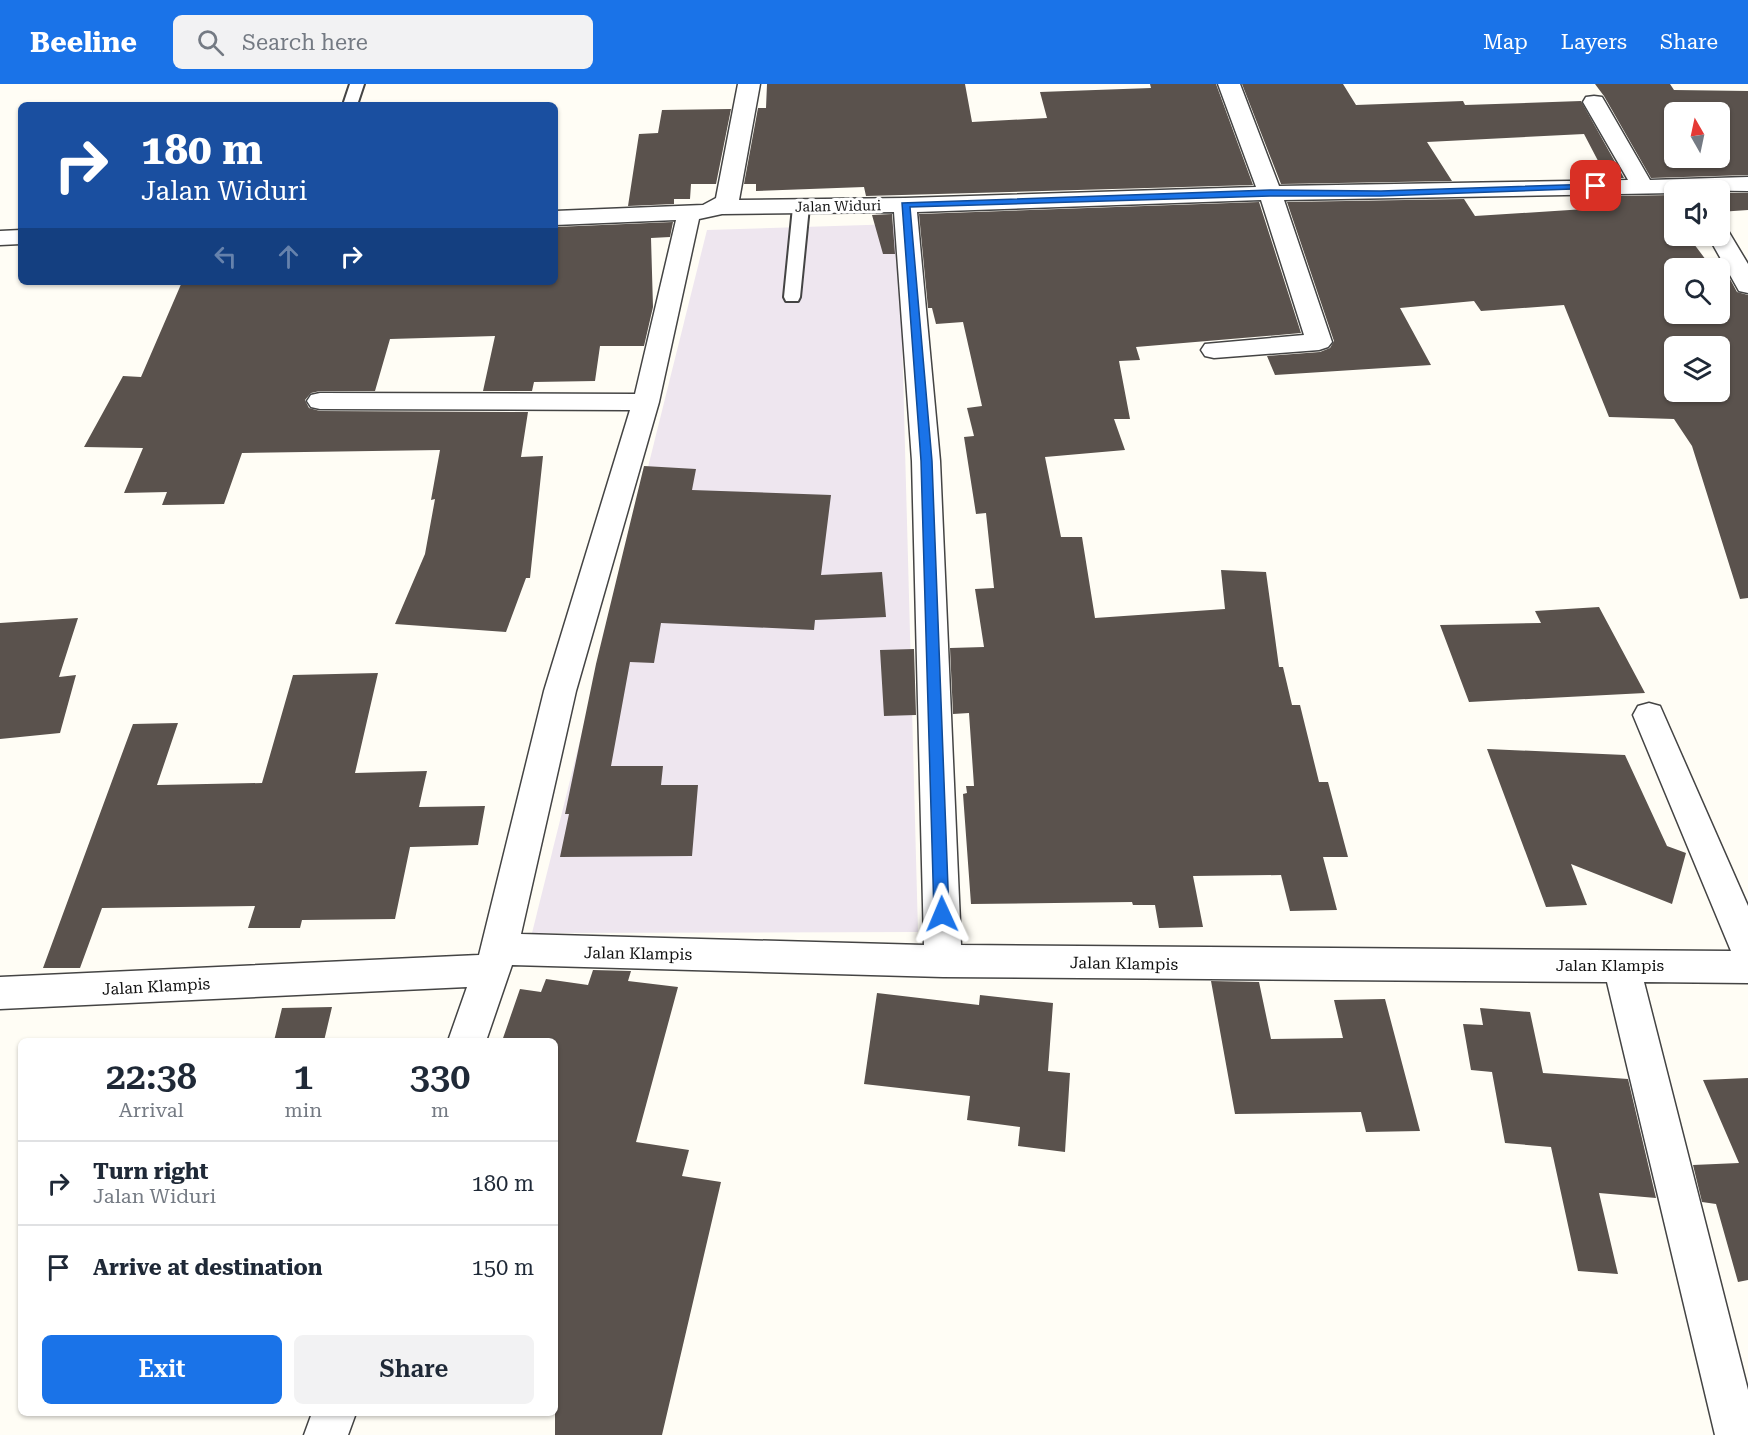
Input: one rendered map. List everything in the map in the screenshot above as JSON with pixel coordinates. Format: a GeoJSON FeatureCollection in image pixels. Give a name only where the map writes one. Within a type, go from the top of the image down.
{"type":"FeatureCollection","features":[{"type":"Feature","properties":{"kind":"street"},"geometry":{"type":"LineString","coordinates":[[719,207],[727,201],[749,84]]}},
{"type":"Feature","properties":{"kind":"street"},"geometry":{"type":"LineString","coordinates":[[1214,350],[1319,342],[1270,193],[1229,84]]}},
{"type":"Feature","properties":{"kind":"street"},"geometry":{"type":"LineString","coordinates":[[1594,102],[1642,185]]}},
{"type":"Feature","properties":{"kind":"street","name":"Jalan Widuri"},"geometry":{"type":"LineString","coordinates":[[1730,185],[1748,184]]}},
{"type":"Feature","properties":{"kind":"street","name":"Jalan Widuri"},"geometry":{"type":"LineString","coordinates":[[558,218],[690,213],[719,207],[905,205],[1270,193],[1381,194],[1642,185],[1664,186]]}},
{"type":"Feature","properties":{"kind":"street"},"geometry":{"type":"LineString","coordinates":[[905,205],[926,461],[943,961]]}},
{"type":"Feature","properties":{"kind":"street"},"geometry":{"type":"LineString","coordinates":[[468,1038],[496,960],[560,690],[646,402],[690,213]]}},
{"type":"Feature","properties":{"kind":"street"},"geometry":{"type":"LineString","coordinates":[[0,238],[18,237]]}},
{"type":"Feature","properties":{"kind":"street"},"geometry":{"type":"LineString","coordinates":[[1726,246],[1748,286]]}},
{"type":"Feature","properties":{"kind":"street"},"geometry":{"type":"LineString","coordinates":[[320,401],[646,402]]}},
{"type":"Feature","properties":{"kind":"street"},"geometry":{"type":"LineString","coordinates":[[1649,716],[1748,948]]}},
{"type":"Feature","properties":{"kind":"street","name":"Jalan Klampis"},"geometry":{"type":"LineString","coordinates":[[0,993],[496,960],[1748,967]]}},
{"type":"Feature","properties":{"kind":"street"},"geometry":{"type":"LineString","coordinates":[[1621,965],[1737,1435]]}},
{"type":"Feature","properties":{"kind":"street"},"geometry":{"type":"LineString","coordinates":[[326,1435],[333,1416]]}},
{"type":"Feature","properties":{"kind":"lane"},"geometry":{"type":"LineString","coordinates":[[351,102],[357,84]]}},
{"type":"Feature","properties":{"kind":"lane"},"geometry":{"type":"LineString","coordinates":[[792,297],[801,207]]}},
{"type":"Feature","properties":{"kind":"shaded area"},"geometry":{"type":"Polygon","coordinates":[[[899,224],[918,932],[532,933],[707,230],[899,224]]]}},
{"type":"Feature","properties":{"kind":"building"},"geometry":{"type":"Polygon","coordinates":[[[767,84],[965,84],[972,122],[1047,118],[1040,92],[1151,88],[1150,84],[1216,84],[1253,185],[866,196],[864,187],[756,191],[756,184],[744,184],[758,108],[766,108],[767,84]]]}},
{"type":"Feature","properties":{"kind":"building"},"geometry":{"type":"Polygon","coordinates":[[[1242,84],[1343,84],[1356,105],[1463,101],[1465,105],[1581,101],[1624,178],[1607,178],[1584,134],[1427,142],[1452,181],[1281,184],[1242,84]]]}},
{"type":"Feature","properties":{"kind":"building"},"geometry":{"type":"Polygon","coordinates":[[[1595,84],[1670,84],[1674,90],[1748,91],[1748,175],[1651,178],[1595,84]]]}},
{"type":"Feature","properties":{"kind":"building"},"geometry":{"type":"Polygon","coordinates":[[[731,109],[716,184],[691,184],[690,199],[674,199],[674,204],[628,206],[639,134],[658,133],[662,110],[731,109]]]}},
{"type":"Feature","properties":{"kind":"building"},"geometry":{"type":"Polygon","coordinates":[[[1730,193],[1748,193],[1748,210],[1730,211],[1730,193]]]}},
{"type":"Feature","properties":{"kind":"building"},"geometry":{"type":"Polygon","coordinates":[[[1664,195],[1664,246],[1696,246],[1704,258],[1664,258],[1664,324],[1730,324],[1730,279],[1737,292],[1748,295],[1748,598],[1740,599],[1692,446],[1674,419],[1609,417],[1564,305],[1481,311],[1474,301],[1400,308],[1431,365],[1275,375],[1267,356],[1320,352],[1330,348],[1334,341],[1287,202],[1464,199],[1475,216],[1585,209],[1582,205],[1620,203],[1617,196],[1664,195]]]}},
{"type":"Feature","properties":{"kind":"building"},"geometry":{"type":"Polygon","coordinates":[[[1259,202],[1301,333],[1136,347],[1140,360],[1119,361],[1130,419],[1114,419],[1125,450],[1045,457],[1061,537],[1082,537],[1095,618],[1225,609],[1221,570],[1266,572],[1279,667],[1283,667],[1292,705],[1300,705],[1319,782],[1328,782],[1348,857],[1323,857],[1337,910],[1290,911],[1281,875],[1193,876],[1203,927],[1159,928],[1155,905],[1133,905],[1132,902],[971,904],[963,794],[967,793],[966,786],[974,786],[969,713],[953,714],[950,648],[984,647],[975,589],[994,588],[986,513],[976,514],[964,437],[974,436],[967,408],[982,406],[963,322],[936,324],[932,308],[928,308],[919,214],[1259,202]]]}},
{"type":"Feature","properties":{"kind":"building"},"geometry":{"type":"Polygon","coordinates":[[[892,214],[895,254],[883,254],[872,215],[892,214]]]}},
{"type":"Feature","properties":{"kind":"building"},"geometry":{"type":"Polygon","coordinates":[[[673,222],[670,237],[651,238],[653,307],[644,346],[600,346],[595,381],[534,382],[532,391],[483,391],[495,336],[390,339],[375,391],[320,391],[311,393],[305,400],[309,408],[320,411],[528,412],[521,457],[543,456],[530,578],[526,578],[506,632],[395,624],[425,554],[435,499],[431,500],[440,450],[242,453],[224,504],[162,505],[167,492],[124,493],[143,448],[84,447],[123,376],[141,377],[181,285],[558,285],[558,227],[673,222]]]}},
{"type":"Feature","properties":{"kind":"building"},"geometry":{"type":"Polygon","coordinates":[[[644,466],[696,469],[692,490],[831,495],[821,575],[882,572],[886,617],[815,620],[814,630],[661,623],[654,663],[630,662],[611,766],[663,766],[661,785],[698,785],[692,856],[560,857],[569,814],[565,814],[596,664],[644,466]]]}},
{"type":"Feature","properties":{"kind":"building"},"geometry":{"type":"Polygon","coordinates":[[[1599,607],[1645,693],[1469,702],[1440,625],[1541,623],[1535,611],[1599,607]]]}},
{"type":"Feature","properties":{"kind":"building"},"geometry":{"type":"Polygon","coordinates":[[[78,618],[59,677],[76,675],[60,733],[0,739],[0,623],[78,618]]]}},
{"type":"Feature","properties":{"kind":"building"},"geometry":{"type":"Polygon","coordinates":[[[914,649],[916,715],[884,716],[880,650],[914,649]]]}},
{"type":"Feature","properties":{"kind":"building"},"geometry":{"type":"Polygon","coordinates":[[[378,673],[355,773],[427,771],[419,807],[485,806],[478,845],[410,847],[395,919],[302,920],[300,928],[248,928],[255,906],[102,908],[80,968],[43,968],[133,724],[178,723],[157,785],[262,783],[293,675],[378,673]]]}},
{"type":"Feature","properties":{"kind":"building"},"geometry":{"type":"Polygon","coordinates":[[[1487,749],[1625,755],[1667,846],[1686,853],[1672,904],[1571,864],[1587,905],[1546,907],[1487,749]]]}},
{"type":"Feature","properties":{"kind":"building"},"geometry":{"type":"Polygon","coordinates":[[[593,970],[631,971],[628,981],[678,987],[636,1142],[689,1150],[682,1176],[721,1182],[662,1435],[555,1435],[555,1416],[558,1416],[558,1038],[503,1038],[520,989],[541,992],[546,979],[588,985],[593,970]]]}},
{"type":"Feature","properties":{"kind":"building"},"geometry":{"type":"Polygon","coordinates":[[[1211,981],[1259,982],[1271,1039],[1343,1038],[1334,1000],[1385,999],[1420,1131],[1366,1132],[1361,1112],[1235,1114],[1211,981]]]}},
{"type":"Feature","properties":{"kind":"building"},"geometry":{"type":"Polygon","coordinates":[[[877,993],[979,1005],[980,995],[1053,1003],[1048,1071],[1070,1073],[1065,1152],[1018,1146],[1020,1127],[967,1120],[970,1096],[864,1084],[877,993]]]}},
{"type":"Feature","properties":{"kind":"building"},"geometry":{"type":"Polygon","coordinates":[[[332,1007],[325,1038],[275,1038],[282,1008],[332,1007]]]}},
{"type":"Feature","properties":{"kind":"building"},"geometry":{"type":"Polygon","coordinates":[[[1480,1008],[1530,1012],[1543,1073],[1628,1079],[1656,1198],[1599,1193],[1618,1274],[1578,1271],[1551,1147],[1505,1143],[1492,1072],[1471,1070],[1463,1024],[1483,1025],[1480,1008]]]}},
{"type":"Feature","properties":{"kind":"building"},"geometry":{"type":"Polygon","coordinates":[[[1748,1078],[1748,1280],[1738,1282],[1716,1204],[1702,1202],[1693,1165],[1739,1163],[1703,1080],[1748,1078]]]}},
{"type":"Feature","properties":{"kind":"route"},"geometry":{"type":"LineString","coordinates":[[942,914],[926,461],[905,205],[1270,193],[1381,194],[1596,186]]}}]}
